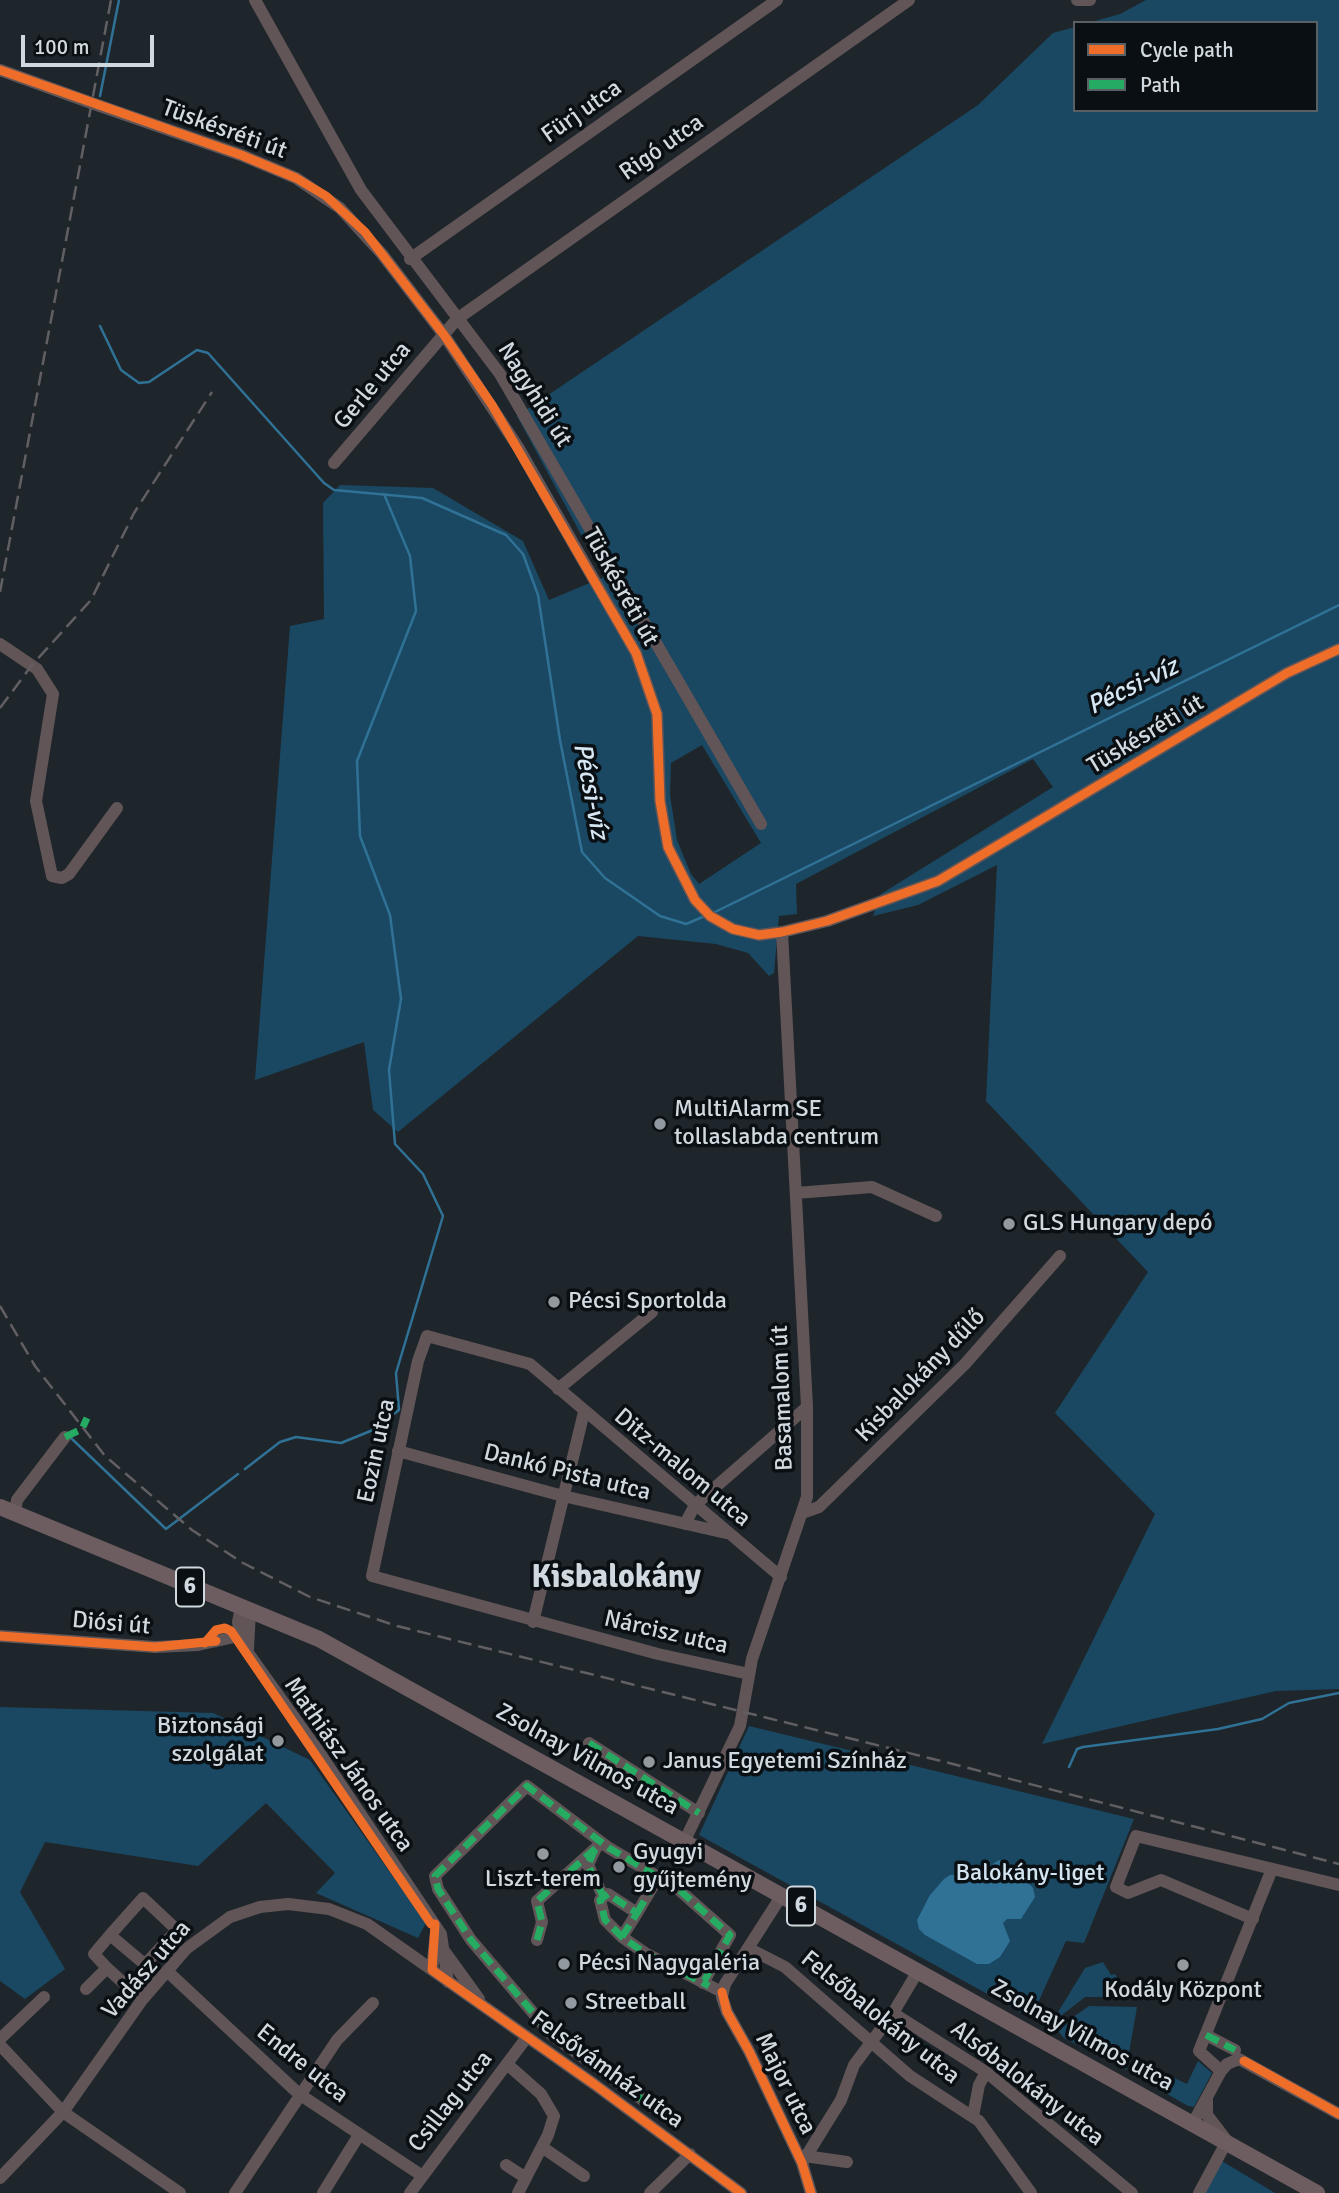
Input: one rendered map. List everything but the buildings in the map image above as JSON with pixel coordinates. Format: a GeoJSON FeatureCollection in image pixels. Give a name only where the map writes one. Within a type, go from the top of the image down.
{"type":"FeatureCollection","features":[{"type":"Feature","properties":{"kind":"main road","name":"Zsolnay Vilmos utca"},"geometry":{"type":"LineString","coordinates":[[5,1509],[319,1639],[401,1682],[1317,2193]]}},
{"type":"Feature","properties":{"kind":"street","name":"Nagyhidi út"},"geometry":{"type":"LineString","coordinates":[[255,0],[361,190],[410,259],[500,374],[761,824]]}},
{"type":"Feature","properties":{"kind":"street","name":"Fürj utca"},"geometry":{"type":"LineString","coordinates":[[410,259],[777,0]]}},
{"type":"Feature","properties":{"kind":"street","name":"Rigó utca"},"geometry":{"type":"LineString","coordinates":[[444,335],[457,319],[909,0]]}},
{"type":"Feature","properties":{"kind":"street"},"geometry":{"type":"LineString","coordinates":[[1077,0],[1090,0]]}},
{"type":"Feature","properties":{"kind":"street","name":"Tüskésréti út"},"geometry":{"type":"LineString","coordinates":[[0,70],[242,155],[312,187],[340,208],[365,232],[444,335],[519,447],[636,653],[653,694],[659,722],[660,801],[666,838],[684,881],[715,920],[751,935],[782,932],[839,917],[939,881],[1287,673],[1339,649]]}},
{"type":"Feature","properties":{"kind":"street","name":"Gerle utca"},"geometry":{"type":"LineString","coordinates":[[334,463],[444,335]]}},
{"type":"Feature","properties":{"kind":"street"},"geometry":{"type":"LineString","coordinates":[[0,644],[37,669],[53,694],[36,801],[52,876],[62,878],[69,874],[117,808]]}},
{"type":"Feature","properties":{"kind":"street","name":"Basamalom út"},"geometry":{"type":"LineString","coordinates":[[685,1840],[740,1726],[749,1674],[807,1497],[807,1407],[782,932]]}},
{"type":"Feature","properties":{"kind":"street"},"geometry":{"type":"LineString","coordinates":[[796,1193],[872,1187],[936,1216]]}},
{"type":"Feature","properties":{"kind":"street","name":"Kisbalokány dűlő"},"geometry":{"type":"LineString","coordinates":[[802,1513],[819,1507],[965,1364],[1060,1256]]}},
{"type":"Feature","properties":{"kind":"street"},"geometry":{"type":"LineString","coordinates":[[558,1389],[652,1312]]}},
{"type":"Feature","properties":{"kind":"street","name":"Ditz-malom utca"},"geometry":{"type":"LineString","coordinates":[[426,1336],[530,1364],[781,1577]]}},
{"type":"Feature","properties":{"kind":"street","name":"Eozin utca"},"geometry":{"type":"LineString","coordinates":[[372,1577],[398,1451],[426,1336]]}},
{"type":"Feature","properties":{"kind":"street"},"geometry":{"type":"LineString","coordinates":[[685,1524],[695,1505],[807,1407]]}},
{"type":"Feature","properties":{"kind":"street"},"geometry":{"type":"LineString","coordinates":[[533,1622],[584,1412]]}},
{"type":"Feature","properties":{"kind":"street"},"geometry":{"type":"LineString","coordinates":[[5,1509],[17,1500],[65,1437]]}},
{"type":"Feature","properties":{"kind":"street","name":"Dankó Pista utca"},"geometry":{"type":"LineString","coordinates":[[398,1451],[563,1496],[726,1533]]}},
{"type":"Feature","properties":{"kind":"street","name":"Nárcisz utca"},"geometry":{"type":"LineString","coordinates":[[372,1577],[533,1622],[749,1674]]}},
{"type":"Feature","properties":{"kind":"street"},"geometry":{"type":"LineString","coordinates":[[239,1636],[246,1609]]}},
{"type":"Feature","properties":{"kind":"street"},"geometry":{"type":"LineString","coordinates":[[246,1609],[249,1656]]}},
{"type":"Feature","properties":{"kind":"street","name":"Diósi út"},"geometry":{"type":"LineString","coordinates":[[0,1636],[155,1647],[198,1645],[239,1636]]}},
{"type":"Feature","properties":{"kind":"street","name":"Mathiász János utca"},"geometry":{"type":"LineString","coordinates":[[239,1636],[249,1656],[321,1755],[435,1925],[448,1982]]}},
{"type":"Feature","properties":{"kind":"street"},"geometry":{"type":"LineString","coordinates":[[589,1744],[699,1813]]}},
{"type":"Feature","properties":{"kind":"street"},"geometry":{"type":"LineString","coordinates":[[664,2115],[552,2035],[471,1940],[435,1881],[450,1860],[527,1786],[599,1843],[659,1876],[730,1935],[703,1983]]}},
{"type":"Feature","properties":{"kind":"street"},"geometry":{"type":"LineString","coordinates":[[1253,1919],[1161,1880],[1128,1892],[1116,1887],[1136,1836],[1339,1885]]}},
{"type":"Feature","properties":{"kind":"street"},"geometry":{"type":"LineString","coordinates":[[599,1843],[588,1865],[603,1896]]}},
{"type":"Feature","properties":{"kind":"street"},"geometry":{"type":"LineString","coordinates":[[537,1940],[542,1922],[537,1902],[599,1843]]}},
{"type":"Feature","properties":{"kind":"street"},"geometry":{"type":"LineString","coordinates":[[1221,2071],[1199,2051],[1272,1869]]}},
{"type":"Feature","properties":{"kind":"street"},"geometry":{"type":"LineString","coordinates":[[622,1937],[659,1876]]}},
{"type":"Feature","properties":{"kind":"street"},"geometry":{"type":"LineString","coordinates":[[637,1913],[608,1894],[600,1900],[605,1920],[622,1937],[722,1992],[782,1895]]}},
{"type":"Feature","properties":{"kind":"street"},"geometry":{"type":"LineString","coordinates":[[142,2000],[94,1954],[144,1898],[177,1930],[149,1960],[148,1967]]}},
{"type":"Feature","properties":{"kind":"street","name":"Vadász utca"},"geometry":{"type":"LineString","coordinates":[[0,2178],[63,2112],[142,2000],[164,1975],[200,1937],[230,1917],[260,1907],[288,1904],[309,1905],[350,1916],[414,1956],[448,1982]]}},
{"type":"Feature","properties":{"kind":"street","name":"Endre utca"},"geometry":{"type":"LineString","coordinates":[[110,1934],[148,1967],[164,1975],[299,2094],[421,2175]]}},
{"type":"Feature","properties":{"kind":"street"},"geometry":{"type":"LineString","coordinates":[[414,1956],[440,1947],[483,2005]]}},
{"type":"Feature","properties":{"kind":"street","name":"Mathiász János utca"},"geometry":{"type":"LineString","coordinates":[[432,1970],[440,1947]]}},
{"type":"Feature","properties":{"kind":"street","name":"Felsőbalokány utca"},"geometry":{"type":"LineString","coordinates":[[748,1948],[795,1975],[870,2044],[910,2076],[972,2116],[994,2138],[1031,2193]]}},
{"type":"Feature","properties":{"kind":"street"},"geometry":{"type":"LineString","coordinates":[[86,1989],[107,1968]]}},
{"type":"Feature","properties":{"kind":"street"},"geometry":{"type":"LineString","coordinates":[[846,2162],[804,2160],[841,2100],[854,2065],[893,2013],[918,1971]]}},
{"type":"Feature","properties":{"kind":"street","name":"Felsővámház utca"},"geometry":{"type":"LineString","coordinates":[[448,1982],[741,2193]]}},
{"type":"Feature","properties":{"kind":"street","name":"Major utca"},"geometry":{"type":"LineString","coordinates":[[722,1992],[727,2012],[804,2160],[811,2193]]}},
{"type":"Feature","properties":{"kind":"street"},"geometry":{"type":"LineString","coordinates":[[0,2039],[44,1997]]}},
{"type":"Feature","properties":{"kind":"street"},"geometry":{"type":"LineString","coordinates":[[235,2193],[337,2040],[373,2003]]}},
{"type":"Feature","properties":{"kind":"street","name":"Alsóbalokány utca"},"geometry":{"type":"LineString","coordinates":[[893,2013],[986,2072],[1132,2193]]}},
{"type":"Feature","properties":{"kind":"street"},"geometry":{"type":"LineString","coordinates":[[1206,2035],[1235,2050]]}},
{"type":"Feature","properties":{"kind":"street","name":"Csillag utca"},"geometry":{"type":"LineString","coordinates":[[410,2193],[527,2037]]}},
{"type":"Feature","properties":{"kind":"street"},"geometry":{"type":"LineString","coordinates":[[0,2045],[63,2112],[180,2193]]}},
{"type":"Feature","properties":{"kind":"street"},"geometry":{"type":"LineString","coordinates":[[1193,2123],[1221,2071],[1234,2060],[1244,2061],[1339,2114]]}},
{"type":"Feature","properties":{"kind":"street"},"geometry":{"type":"LineString","coordinates":[[507,2064],[541,2094],[554,2116],[519,2193]]}},
{"type":"Feature","properties":{"kind":"street"},"geometry":{"type":"LineString","coordinates":[[972,2116],[979,2085],[986,2072]]}},
{"type":"Feature","properties":{"kind":"street"},"geometry":{"type":"LineString","coordinates":[[1199,2193],[1227,2141],[1208,2115],[1207,2098]]}},
{"type":"Feature","properties":{"kind":"street"},"geometry":{"type":"LineString","coordinates":[[323,2193],[359,2135]]}},
{"type":"Feature","properties":{"kind":"street"},"geometry":{"type":"LineString","coordinates":[[542,2147],[584,2176]]}},
{"type":"Feature","properties":{"kind":"street"},"geometry":{"type":"LineString","coordinates":[[650,2193],[690,2154]]}},
{"type":"Feature","properties":{"kind":"street"},"geometry":{"type":"LineString","coordinates":[[506,2165],[526,2178]]}},
{"type":"Feature","properties":{"kind":"green space"},"geometry":{"type":"Polygon","coordinates":[[[1146,0],[1339,0],[1339,1689],[1276,1691],[1042,1744],[1155,1514],[1055,1413],[1148,1272],[986,1101],[997,865],[918,905],[873,916],[881,894],[1053,787],[1033,759],[796,884],[797,914],[779,916],[774,973],[769,976],[748,953],[716,944],[638,936],[398,1132],[373,1110],[364,1042],[255,1080],[290,626],[324,619],[323,503],[340,485],[433,488],[523,541],[549,600],[604,577],[517,416],[978,105],[1053,33],[1073,28],[1073,112],[1318,112],[1318,21],[1095,21],[1120,14],[1146,0]],[[702,745],[671,763],[670,795],[677,840],[691,874],[699,884],[761,843],[702,745]]]}},
{"type":"Feature","properties":{"kind":"green space"},"geometry":{"type":"Polygon","coordinates":[[[0,1707],[213,1713],[310,1760],[426,1923],[418,1938],[316,1893],[335,1873],[266,1803],[198,1866],[45,1842],[20,1892],[65,1969],[25,1999],[0,1981],[0,1707]]]}},
{"type":"Feature","properties":{"kind":"green space","name":"Balokány-liget"},"geometry":{"type":"Polygon","coordinates":[[[749,1726],[1134,1819],[1084,1943],[1066,1941],[1031,2018],[699,1835],[749,1726]]]}},
{"type":"Feature","properties":{"kind":"green space"},"geometry":{"type":"Polygon","coordinates":[[[1103,1962],[1111,1975],[1115,1974],[1121,1985],[1125,1985],[1128,1997],[1085,1997],[1057,2019],[1055,2017],[1085,1968],[1103,1962]]]}},
{"type":"Feature","properties":{"kind":"green space"},"geometry":{"type":"Polygon","coordinates":[[[1089,2006],[1137,2007],[1126,2070],[1064,2038],[1056,2029],[1089,2006]]]}},
{"type":"Feature","properties":{"kind":"green space"},"geometry":{"type":"Polygon","coordinates":[[[1136,2060],[1187,2084],[1198,2061],[1212,2073],[1194,2107],[1188,2106],[1134,2075],[1136,2060]]]}},
{"type":"Feature","properties":{"kind":"green space"},"geometry":{"type":"Polygon","coordinates":[[[1217,2158],[1275,2193],[1199,2193],[1217,2158]]]}},
{"type":"Feature","properties":{"kind":"shaded area"},"geometry":{"type":"Polygon","coordinates":[[[999,1860],[1019,1872],[1033,1888],[1035,1897],[1021,1919],[1007,1919],[1003,1923],[1010,1941],[1000,1957],[989,1964],[977,1964],[925,1935],[919,1929],[917,1920],[930,1895],[944,1879],[950,1875],[977,1874],[999,1860]]]}},
{"type":"Feature","properties":{"kind":"waterway","name":"Pécsi-víz"},"geometry":{"type":"LineString","coordinates":[[100,96],[119,0]]}},
{"type":"Feature","properties":{"kind":"waterway","name":"Pécsi-víz"},"geometry":{"type":"LineString","coordinates":[[100,326],[121,370],[139,383],[149,382],[197,350],[208,353],[324,483],[334,490],[422,498],[506,535],[523,554],[538,595],[560,740],[582,852],[605,878],[660,916],[686,924],[705,916]]}},
{"type":"Feature","properties":{"kind":"waterway"},"geometry":{"type":"LineString","coordinates":[[245,1469],[280,1442],[296,1437],[341,1443],[373,1430],[399,1410],[396,1373],[443,1216],[423,1174],[395,1144],[389,1070],[401,999],[390,915],[360,836],[357,761],[416,611],[410,556],[384,494]]}},
{"type":"Feature","properties":{"kind":"waterway","name":"Pécsi-víz"},"geometry":{"type":"LineString","coordinates":[[715,912],[1339,605]]}},
{"type":"Feature","properties":{"kind":"waterway"},"geometry":{"type":"LineString","coordinates":[[71,1438],[166,1529],[238,1474]]}},
{"type":"Feature","properties":{"kind":"waterway"},"geometry":{"type":"LineString","coordinates":[[1069,1767],[1077,1749],[1083,1747],[1218,1729],[1262,1719],[1289,1703],[1339,1693]]}},
{"type":"Feature","properties":{"kind":"railway"},"geometry":{"type":"LineString","coordinates":[[0,592],[111,0]]}},
{"type":"Feature","properties":{"kind":"railway"},"geometry":{"type":"LineString","coordinates":[[0,708],[32,665],[91,600],[134,513],[212,392]]}},
{"type":"Feature","properties":{"kind":"railway"},"geometry":{"type":"LineString","coordinates":[[0,1306],[35,1366],[105,1456],[192,1530],[243,1563],[310,1597],[397,1626],[941,1761],[1339,1864]]}},
{"type":"Feature","properties":{"kind":"marked path"},"geometry":{"type":"LineString","coordinates":[[65,1437],[82,1429],[87,1418]]}},
{"type":"Feature","properties":{"kind":"marked path"},"geometry":{"type":"LineString","coordinates":[[589,1743],[699,1813]]}},
{"type":"Feature","properties":{"kind":"marked path"},"geometry":{"type":"LineString","coordinates":[[664,2115],[552,2035],[471,1940],[438,1889],[435,1876],[527,1786],[609,1848],[677,1888],[730,1935],[703,1983]]}},
{"type":"Feature","properties":{"kind":"marked path"},"geometry":{"type":"LineString","coordinates":[[537,1940],[542,1922],[537,1901],[597,1847]]}},
{"type":"Feature","properties":{"kind":"marked path"},"geometry":{"type":"LineString","coordinates":[[595,1849],[588,1865],[603,1896]]}},
{"type":"Feature","properties":{"kind":"marked path"},"geometry":{"type":"LineString","coordinates":[[637,1913],[659,1876]]}},
{"type":"Feature","properties":{"kind":"marked path"},"geometry":{"type":"LineString","coordinates":[[622,1937],[637,1913],[608,1894],[600,1900],[605,1920],[622,1937],[645,1953],[709,1986]]}},
{"type":"Feature","properties":{"kind":"marked path"},"geometry":{"type":"LineString","coordinates":[[1206,2035],[1235,2050]]}},
{"type":"Feature","properties":{"kind":"cycle path"},"geometry":{"type":"LineString","coordinates":[[0,70],[241,155],[296,178],[326,196],[365,232],[444,335],[492,405],[636,653],[657,714],[660,801],[668,847],[695,900],[710,916],[733,929],[759,935],[782,932],[827,921],[938,881],[1287,673],[1339,649]]}},
{"type":"Feature","properties":{"kind":"cycle path"},"geometry":{"type":"LineString","coordinates":[[205,1643],[216,1630],[225,1628],[231,1631],[431,1924],[435,1924]]}},
{"type":"Feature","properties":{"kind":"cycle path"},"geometry":{"type":"LineString","coordinates":[[0,1636],[155,1647],[216,1641]]}},
{"type":"Feature","properties":{"kind":"cycle path"},"geometry":{"type":"LineString","coordinates":[[435,1925],[432,1970],[594,2084],[741,2193]]}},
{"type":"Feature","properties":{"kind":"cycle path"},"geometry":{"type":"LineString","coordinates":[[722,1992],[727,2012],[749,2051],[802,2163],[811,2193]]}},
{"type":"Feature","properties":{"kind":"cycle path"},"geometry":{"type":"LineString","coordinates":[[1244,2061],[1339,2114]]}},
{"type":"Feature","properties":{"kind":"place","name":"MultiAlarm SE tollaslabda centrum"},"geometry":{"type":"Point","coordinates":[660,1124]}},
{"type":"Feature","properties":{"kind":"place","name":"GLS Hungary depó"},"geometry":{"type":"Point","coordinates":[1009,1224]}},
{"type":"Feature","properties":{"kind":"place","name":"Pécsi Sportolda"},"geometry":{"type":"Point","coordinates":[554,1302]}},
{"type":"Feature","properties":{"kind":"place","name":"Biztonsági szolgálat"},"geometry":{"type":"Point","coordinates":[278,1741]}},
{"type":"Feature","properties":{"kind":"place","name":"Janus Egyetemi Színház"},"geometry":{"type":"Point","coordinates":[649,1762]}},
{"type":"Feature","properties":{"kind":"place","name":"Liszt-terem"},"geometry":{"type":"Point","coordinates":[543,1854]}},
{"type":"Feature","properties":{"kind":"place","name":"Gyugyi gyűjtemény"},"geometry":{"type":"Point","coordinates":[619,1867]}},
{"type":"Feature","properties":{"kind":"place","name":"Pécsi Nagygaléria"},"geometry":{"type":"Point","coordinates":[564,1964]}},
{"type":"Feature","properties":{"kind":"place","name":"Kodály Központ"},"geometry":{"type":"Point","coordinates":[1183,1965]}},
{"type":"Feature","properties":{"kind":"place","name":"Streetball"},"geometry":{"type":"Point","coordinates":[571,2003]}},
{"type":"Feature","properties":{"kind":"district","name":"Kisbalokány"},"geometry":{"type":"Point","coordinates":[616,1579]}}]}
